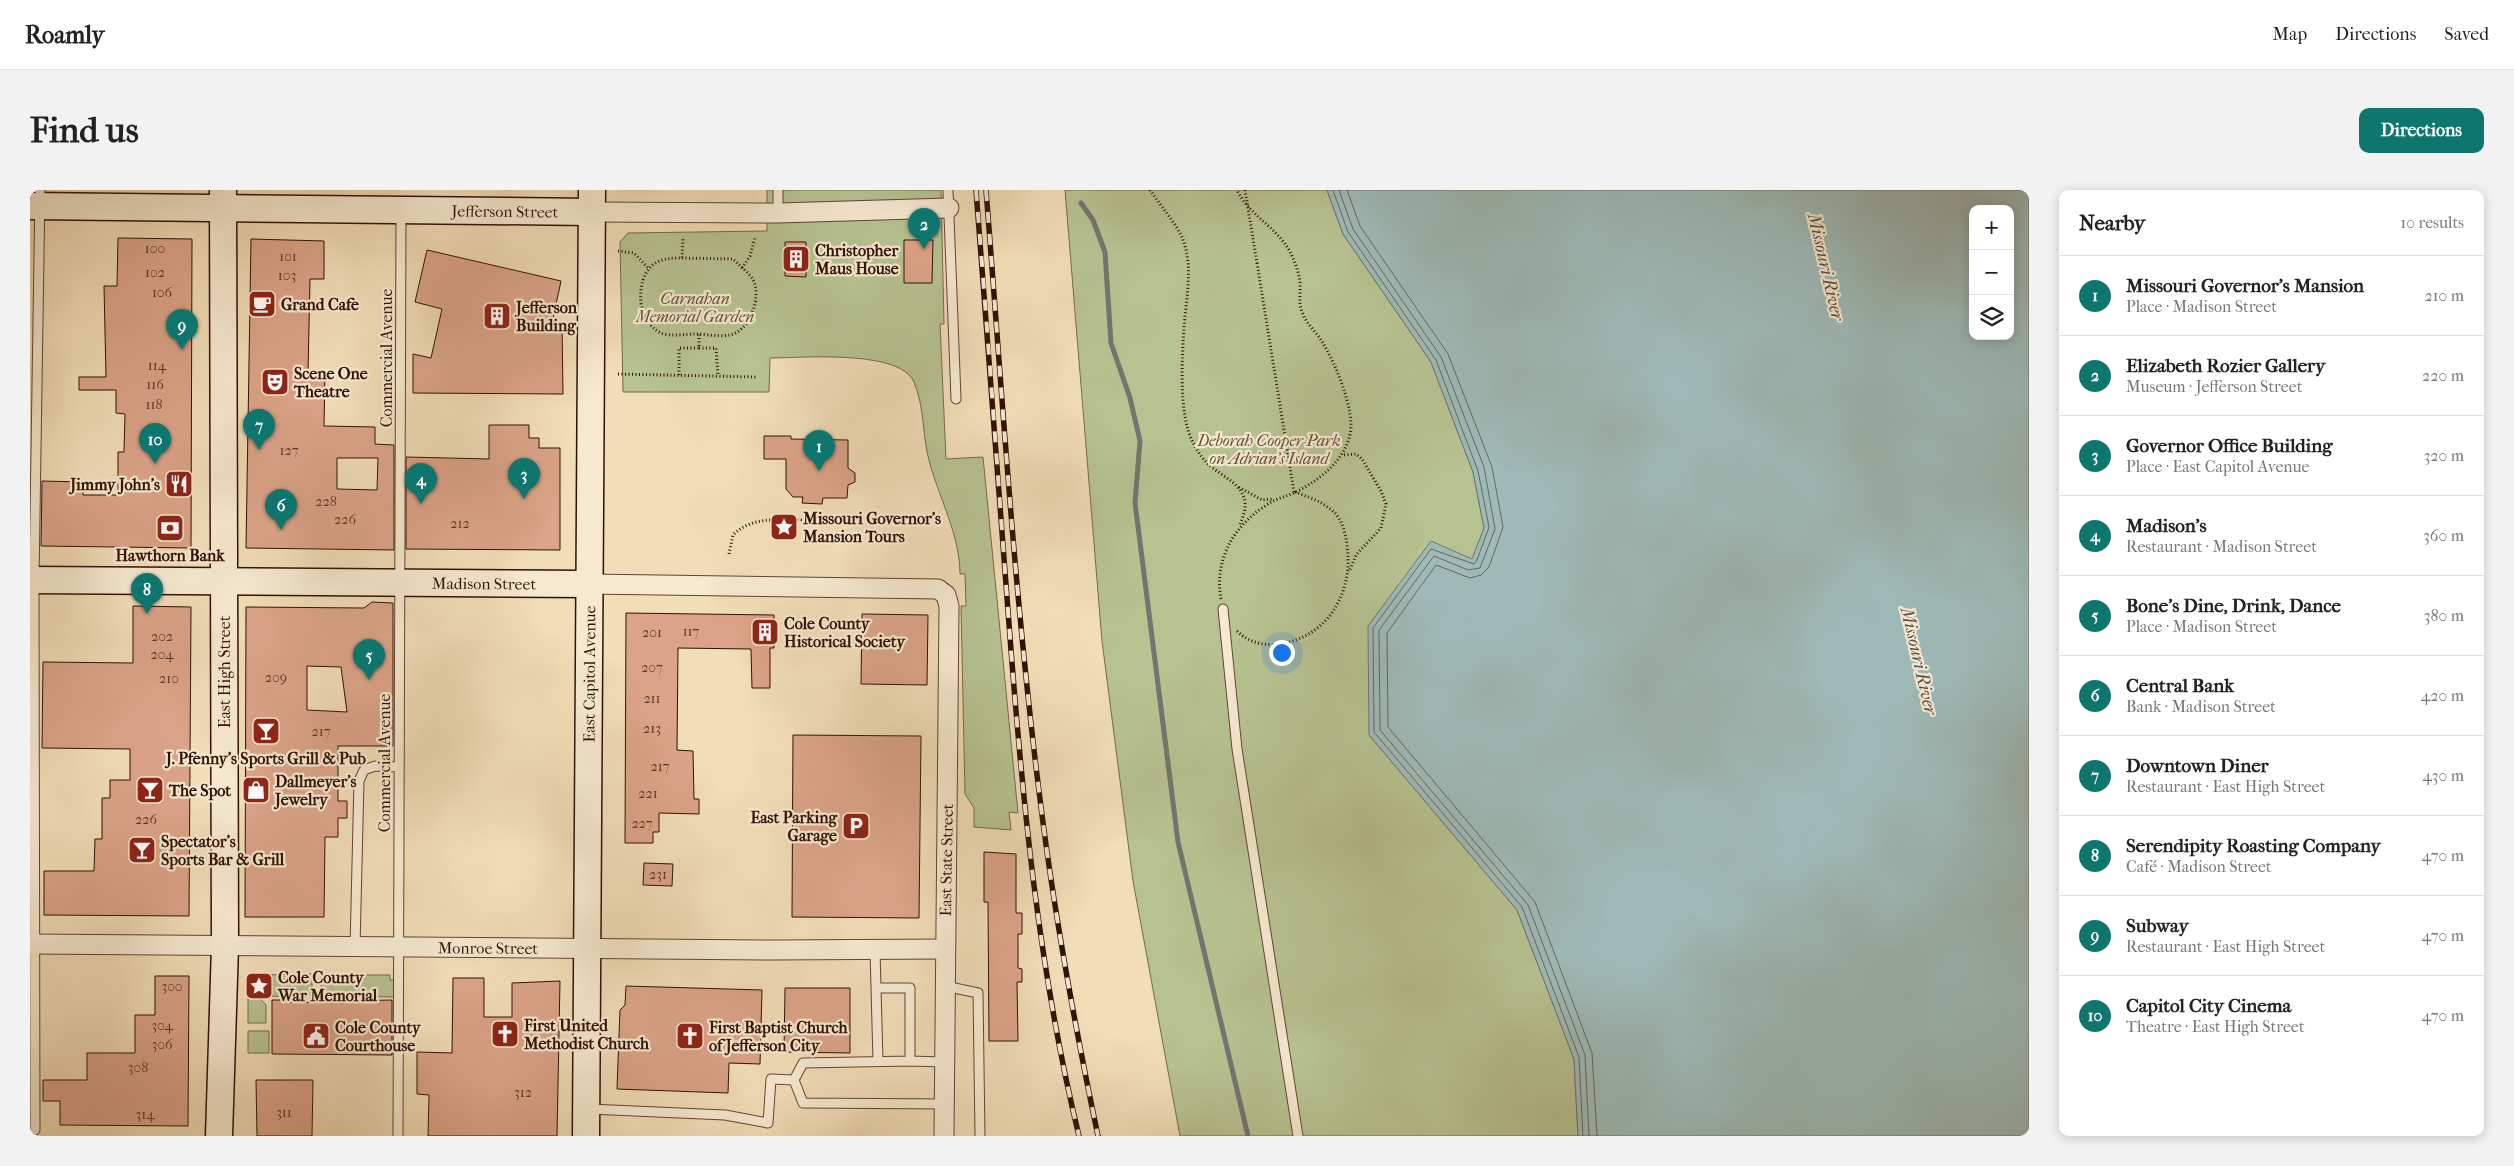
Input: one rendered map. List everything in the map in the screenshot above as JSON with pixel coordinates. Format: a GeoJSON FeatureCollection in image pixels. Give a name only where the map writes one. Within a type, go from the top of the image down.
{"type":"FeatureCollection","features":[{"type":"Feature","properties":{"kind":"main road","name":"Jefferson Street"},"geometry":{"type":"LineString","coordinates":[[37,201],[223,199],[401,209],[592,201]]}},
{"type":"Feature","properties":{"kind":"main road","name":"East High Street"},"geometry":{"type":"LineString","coordinates":[[219,1136],[224,946],[223,199]]}},
{"type":"Feature","properties":{"kind":"main road","name":"East Capitol Avenue"},"geometry":{"type":"LineString","coordinates":[[586,1136],[590,584],[590,237],[592,201]]}},
{"type":"Feature","properties":{"kind":"main road","name":"Madison Street"},"geometry":{"type":"LineString","coordinates":[[32,580],[590,584]]}},
{"type":"Feature","properties":{"kind":"street","name":"Jefferson Street"},"geometry":{"type":"LineString","coordinates":[[592,201],[778,213],[949,199]]}},
{"type":"Feature","properties":{"kind":"street","name":"Madison Street"},"geometry":{"type":"LineString","coordinates":[[590,584],[938,589]]}},
{"type":"Feature","properties":{"kind":"street","name":"East State Street"},"geometry":{"type":"LineString","coordinates":[[938,589],[946,595],[949,606],[944,1136]]}},
{"type":"Feature","properties":{"kind":"street","name":"Monroe Street"},"geometry":{"type":"LineString","coordinates":[[32,944],[398,948],[945,949]]}},
{"type":"Feature","properties":{"kind":"lane"},"geometry":{"type":"LineString","coordinates":[[778,190],[778,213]]}},
{"type":"Feature","properties":{"kind":"lane"},"geometry":{"type":"LineString","coordinates":[[949,199],[956,399]]}},
{"type":"Feature","properties":{"kind":"lane"},"geometry":{"type":"LineString","coordinates":[[36,1130],[32,944],[32,580],[37,201]]}},
{"type":"Feature","properties":{"kind":"lane","name":"Commercial Avenue"},"geometry":{"type":"LineString","coordinates":[[398,1136],[401,209]]}},
{"type":"Feature","properties":{"kind":"lane"},"geometry":{"type":"LineString","coordinates":[[1224,609],[1236,749],[1298,1136]]}},
{"type":"Feature","properties":{"kind":"lane"},"geometry":{"type":"LineString","coordinates":[[355,947],[358,781],[364,770],[374,766],[399,767]]}},
{"type":"Feature","properties":{"kind":"lane"},"geometry":{"type":"LineString","coordinates":[[875,950],[878,1061]]}},
{"type":"Feature","properties":{"kind":"lane"},"geometry":{"type":"LineString","coordinates":[[945,986],[978,994],[980,1136]]}},
{"type":"Feature","properties":{"kind":"lane"},"geometry":{"type":"LineString","coordinates":[[876,988],[910,988],[910,1061]]}},
{"type":"Feature","properties":{"kind":"lane"},"geometry":{"type":"LineString","coordinates":[[945,1062],[803,1063],[794,1080],[803,1103],[945,1104]]}},
{"type":"Feature","properties":{"kind":"lane"},"geometry":{"type":"LineString","coordinates":[[586,1109],[725,1115],[768,1123],[771,1080],[794,1080]]}},
{"type":"Feature","properties":{"kind":"path"},"geometry":{"type":"LineString","coordinates":[[1150,190],[1182,237],[1186,252],[1188,270],[1184,329],[1183,402],[1188,428],[1194,444],[1207,463],[1236,486],[1262,500],[1281,497]]}},
{"type":"Feature","properties":{"kind":"path"},"geometry":{"type":"LineString","coordinates":[[1237,190],[1256,216],[1280,238],[1292,257],[1300,281],[1302,314],[1327,350],[1351,416],[1349,436],[1344,453],[1340,458]]}},
{"type":"Feature","properties":{"kind":"path"},"geometry":{"type":"LineString","coordinates":[[1245,190],[1294,492]]}},
{"type":"Feature","properties":{"kind":"path"},"geometry":{"type":"LineString","coordinates":[[682,258],[683,237]]}},
{"type":"Feature","properties":{"kind":"path"},"geometry":{"type":"LineString","coordinates":[[742,268],[750,256],[755,237]]}},
{"type":"Feature","properties":{"kind":"path"},"geometry":{"type":"LineString","coordinates":[[618,251],[634,253],[649,269]]}},
{"type":"Feature","properties":{"kind":"path"},"geometry":{"type":"LineString","coordinates":[[662,258],[734,259],[742,268],[753,280],[755,298],[752,315],[744,328],[730,335],[662,333],[648,323],[642,312],[643,281],[649,269],[662,258]]}},
{"type":"Feature","properties":{"kind":"path"},"geometry":{"type":"LineString","coordinates":[[699,334],[699,348]]}},
{"type":"Feature","properties":{"kind":"path"},"geometry":{"type":"LineString","coordinates":[[679,375],[679,348],[716,348],[718,376]]}},
{"type":"Feature","properties":{"kind":"path"},"geometry":{"type":"LineString","coordinates":[[618,374],[756,377]]}},
{"type":"Feature","properties":{"kind":"path"},"geometry":{"type":"LineString","coordinates":[[1294,492],[1330,508],[1338,517],[1346,540],[1349,559],[1342,595],[1334,610],[1302,638],[1283,644],[1263,645],[1244,637],[1231,624],[1220,596],[1220,565],[1230,542],[1239,528],[1266,505],[1315,481],[1347,453],[1356,454],[1362,460],[1386,504],[1380,528],[1356,555],[1347,576]]}},
{"type":"Feature","properties":{"kind":"path"},"geometry":{"type":"LineString","coordinates":[[1236,486],[1245,502],[1239,528]]}},
{"type":"Feature","properties":{"kind":"path"},"geometry":{"type":"LineString","coordinates":[[729,554],[733,535],[747,524],[757,520],[803,520]]}},
{"type":"Feature","properties":{"kind":"green space","name":"Carnahan Memorial Garden"},"geometry":{"type":"Polygon","coordinates":[[[767,190],[941,190],[944,324],[940,324],[946,459],[983,457],[1018,813],[1009,812],[1011,830],[974,827],[974,808],[965,794],[961,606],[966,606],[965,574],[960,574],[957,546],[927,454],[918,392],[914,382],[905,371],[890,364],[870,360],[825,357],[770,358],[769,392],[623,392],[620,242],[628,233],[767,231],[767,190]]]}},
{"type":"Feature","properties":{"kind":"green space","name":"Deborah Cooper Park on Adrian's Island"},"geometry":{"type":"Polygon","coordinates":[[[1065,190],[1327,190],[1343,234],[1431,362],[1473,472],[1484,528],[1472,560],[1369,735],[1517,910],[1574,1059],[1578,1136],[1180,1136],[1133,881],[1102,641],[1065,190]]]}},
{"type":"Feature","properties":{"kind":"green space"},"geometry":{"type":"Polygon","coordinates":[[[312,974],[312,992],[306,997],[265,996],[262,993],[266,988],[256,975],[312,974]]]}},
{"type":"Feature","properties":{"kind":"green space"},"geometry":{"type":"Polygon","coordinates":[[[321,975],[390,975],[390,980],[395,980],[395,997],[328,996],[321,991],[321,975]]]}},
{"type":"Feature","properties":{"kind":"green space"},"geometry":{"type":"Polygon","coordinates":[[[248,990],[252,990],[266,1005],[266,1023],[248,1023],[248,990]]]}},
{"type":"Feature","properties":{"kind":"green space"},"geometry":{"type":"Polygon","coordinates":[[[248,1031],[269,1031],[269,1053],[248,1053],[248,1031]]]}},
{"type":"Feature","properties":{"kind":"water","name":"Missouri River"},"geometry":{"type":"Polygon","coordinates":[[[1327,190],[2029,190],[2029,1136],[1578,1136],[1574,1059],[1517,910],[1369,735],[1368,626],[1431,541],[1472,559],[1484,528],[1473,472],[1431,362],[1343,234],[1327,190]]]}},
{"type":"Feature","properties":{"kind":"building"},"geometry":{"type":"Polygon","coordinates":[[[118,238],[192,239],[191,548],[41,546],[42,481],[83,482],[83,495],[118,495],[118,452],[124,452],[125,414],[116,413],[116,390],[79,390],[79,377],[106,377],[104,286],[117,286],[118,238]]]}},
{"type":"Feature","properties":{"kind":"building"},"geometry":{"type":"Polygon","coordinates":[[[251,239],[324,241],[324,279],[310,279],[308,372],[325,372],[324,426],[375,427],[375,444],[394,445],[394,550],[246,548],[251,239]],[[337,458],[337,489],[377,490],[378,458],[337,458]]]}},
{"type":"Feature","properties":{"kind":"building"},"geometry":{"type":"Polygon","coordinates":[[[904,240],[933,240],[932,283],[904,283],[904,240]]]}},
{"type":"Feature","properties":{"kind":"building","name":"Christopher Maus House"},"geometry":{"type":"Polygon","coordinates":[[[785,242],[806,242],[806,277],[785,276],[785,242]]]}},
{"type":"Feature","properties":{"kind":"building","name":"Jefferson Building"},"geometry":{"type":"Polygon","coordinates":[[[427,250],[561,281],[552,323],[562,325],[563,394],[413,393],[413,354],[431,358],[442,309],[415,302],[427,250]]]}},
{"type":"Feature","properties":{"kind":"building"},"geometry":{"type":"Polygon","coordinates":[[[489,425],[529,425],[529,438],[539,438],[539,448],[560,448],[560,550],[406,549],[406,457],[489,459],[489,425]]]}},
{"type":"Feature","properties":{"kind":"building"},"geometry":{"type":"Polygon","coordinates":[[[764,436],[791,436],[791,439],[848,440],[848,468],[855,473],[855,482],[848,485],[847,498],[823,498],[822,504],[802,503],[803,497],[793,497],[786,489],[786,459],[764,459],[764,436]]]}},
{"type":"Feature","properties":{"kind":"building"},"geometry":{"type":"Polygon","coordinates":[[[372,602],[393,603],[393,746],[338,746],[338,801],[347,801],[347,818],[338,818],[338,837],[325,837],[324,917],[245,917],[246,607],[364,608],[372,602]],[[307,666],[307,710],[347,712],[341,667],[307,666]]]}},
{"type":"Feature","properties":{"kind":"building"},"geometry":{"type":"Polygon","coordinates":[[[133,606],[191,607],[189,916],[44,915],[44,871],[94,871],[95,839],[102,839],[102,798],[110,798],[110,780],[130,780],[130,749],[42,748],[43,662],[133,663],[133,606]]]}},
{"type":"Feature","properties":{"kind":"building"},"geometry":{"type":"Polygon","coordinates":[[[626,613],[774,615],[774,648],[770,648],[770,688],[752,688],[751,649],[678,648],[677,750],[693,751],[694,799],[699,799],[699,814],[659,813],[659,832],[653,832],[653,843],[625,843],[626,613]]]}},
{"type":"Feature","properties":{"kind":"building"},"geometry":{"type":"Polygon","coordinates":[[[862,614],[928,615],[927,685],[861,684],[862,614]]]}},
{"type":"Feature","properties":{"kind":"building","name":"East Parking Garage"},"geometry":{"type":"Polygon","coordinates":[[[793,735],[921,736],[919,918],[792,917],[793,735]]]}},
{"type":"Feature","properties":{"kind":"building"},"geometry":{"type":"Polygon","coordinates":[[[984,852],[1016,854],[1016,913],[1022,913],[1022,934],[1018,934],[1018,968],[1022,969],[1022,982],[1017,982],[1018,1041],[989,1041],[988,902],[984,902],[984,852]]]}},
{"type":"Feature","properties":{"kind":"building"},"geometry":{"type":"Polygon","coordinates":[[[644,863],[673,864],[672,886],[643,885],[644,863]]]}},
{"type":"Feature","properties":{"kind":"building"},"geometry":{"type":"Polygon","coordinates":[[[155,976],[189,976],[188,1126],[60,1125],[60,1101],[43,1101],[43,1080],[87,1080],[87,1053],[135,1053],[135,1015],[155,1015],[155,976]]]}},
{"type":"Feature","properties":{"kind":"building"},"geometry":{"type":"Polygon","coordinates":[[[453,978],[484,978],[484,1017],[512,1017],[512,983],[560,981],[557,1136],[428,1136],[429,1095],[417,1094],[417,1052],[452,1053],[453,978]]]}},
{"type":"Feature","properties":{"kind":"building","name":"First Baptist Church of Jefferson City"},"geometry":{"type":"Polygon","coordinates":[[[626,986],[762,990],[760,1064],[729,1063],[728,1093],[617,1089],[620,1010],[625,1005],[626,986]]]}},
{"type":"Feature","properties":{"kind":"building"},"geometry":{"type":"Polygon","coordinates":[[[785,988],[850,988],[850,1053],[784,1052],[785,988]]]}},
{"type":"Feature","properties":{"kind":"building","name":"Cole County Courthouse"},"geometry":{"type":"Polygon","coordinates":[[[272,1000],[344,1003],[344,1001],[392,1000],[392,1055],[272,1054],[272,1000]]]}},
{"type":"Feature","properties":{"kind":"building"},"geometry":{"type":"Polygon","coordinates":[[[256,1080],[313,1080],[312,1136],[257,1136],[256,1080]]]}},
{"type":"Feature","properties":{"kind":"waterway"},"geometry":{"type":"LineString","coordinates":[[1081,203],[1093,220],[1105,252],[1111,343],[1130,398],[1140,441],[1135,503],[1178,842],[1248,1136]]}},
{"type":"Feature","properties":{"kind":"railway"},"geometry":{"type":"LineString","coordinates":[[976,190],[1014,688],[1026,817],[1042,946],[1065,1073],[1079,1136]]}},
{"type":"Feature","properties":{"kind":"railway"},"geometry":{"type":"LineString","coordinates":[[986,190],[1015,566],[1030,716],[1051,878],[1065,964],[1098,1136]]}},
{"type":"Feature","properties":{"kind":"place","name":"Elizabeth Rozier Gallery"},"geometry":{"type":"Point","coordinates":[924,249]}},
{"type":"Feature","properties":{"kind":"place","name":"Christopher Maus House"},"geometry":{"type":"Point","coordinates":[796,259]}},
{"type":"Feature","properties":{"kind":"place","name":"Grand Cafe"},"geometry":{"type":"Point","coordinates":[262,304]}},
{"type":"Feature","properties":{"kind":"place","name":"Jefferson Building"},"geometry":{"type":"Point","coordinates":[497,316]}},
{"type":"Feature","properties":{"kind":"place","name":"Subway"},"geometry":{"type":"Point","coordinates":[182,350]}},
{"type":"Feature","properties":{"kind":"place","name":"Scene One Theatre"},"geometry":{"type":"Point","coordinates":[275,382]}},
{"type":"Feature","properties":{"kind":"place","name":"Downtown Diner"},"geometry":{"type":"Point","coordinates":[259,450]}},
{"type":"Feature","properties":{"kind":"place","name":"Capitol City Cinema"},"geometry":{"type":"Point","coordinates":[155,464]}},
{"type":"Feature","properties":{"kind":"place","name":"Missouri Governor's Mansion"},"geometry":{"type":"Point","coordinates":[819,471]}},
{"type":"Feature","properties":{"kind":"place","name":"Jimmy John's"},"geometry":{"type":"Point","coordinates":[179,484]}},
{"type":"Feature","properties":{"kind":"place","name":"Governor Office Building"},"geometry":{"type":"Point","coordinates":[524,499]}},
{"type":"Feature","properties":{"kind":"place","name":"Madison's"},"geometry":{"type":"Point","coordinates":[421,504]}},
{"type":"Feature","properties":{"kind":"place","name":"Missouri Governor's Mansion Tours"},"geometry":{"type":"Point","coordinates":[784,527]}},
{"type":"Feature","properties":{"kind":"place","name":"Hawthorn Bank"},"geometry":{"type":"Point","coordinates":[170,528]}},
{"type":"Feature","properties":{"kind":"place","name":"Central Bank"},"geometry":{"type":"Point","coordinates":[281,530]}},
{"type":"Feature","properties":{"kind":"place","name":"Serendipity Roasting Company"},"geometry":{"type":"Point","coordinates":[147,614]}},
{"type":"Feature","properties":{"kind":"place","name":"Cole County Historical Society"},"geometry":{"type":"Point","coordinates":[765,632]}},
{"type":"Feature","properties":{"kind":"place","name":"Bone's Dine, Drink, Dance"},"geometry":{"type":"Point","coordinates":[369,680]}},
{"type":"Feature","properties":{"kind":"place","name":"J. Pfenny's Sports Grill & Pub"},"geometry":{"type":"Point","coordinates":[266,731]}},
{"type":"Feature","properties":{"kind":"place","name":"The Spot"},"geometry":{"type":"Point","coordinates":[150,790]}},
{"type":"Feature","properties":{"kind":"place","name":"Dallmeyer's Jewelry"},"geometry":{"type":"Point","coordinates":[256,790]}},
{"type":"Feature","properties":{"kind":"place","name":"East Parking Garage"},"geometry":{"type":"Point","coordinates":[856,826]}},
{"type":"Feature","properties":{"kind":"place","name":"Spectator's Sports Bar & Grill"},"geometry":{"type":"Point","coordinates":[142,850]}},
{"type":"Feature","properties":{"kind":"place","name":"Cole County War Memorial"},"geometry":{"type":"Point","coordinates":[259,986]}},
{"type":"Feature","properties":{"kind":"place","name":"First United Methodist Church"},"geometry":{"type":"Point","coordinates":[505,1034]}},
{"type":"Feature","properties":{"kind":"place","name":"Cole County Courthouse"},"geometry":{"type":"Point","coordinates":[316,1036]}},
{"type":"Feature","properties":{"kind":"place","name":"First Baptist Church of Jefferson City"},"geometry":{"type":"Point","coordinates":[690,1036]}}]}
